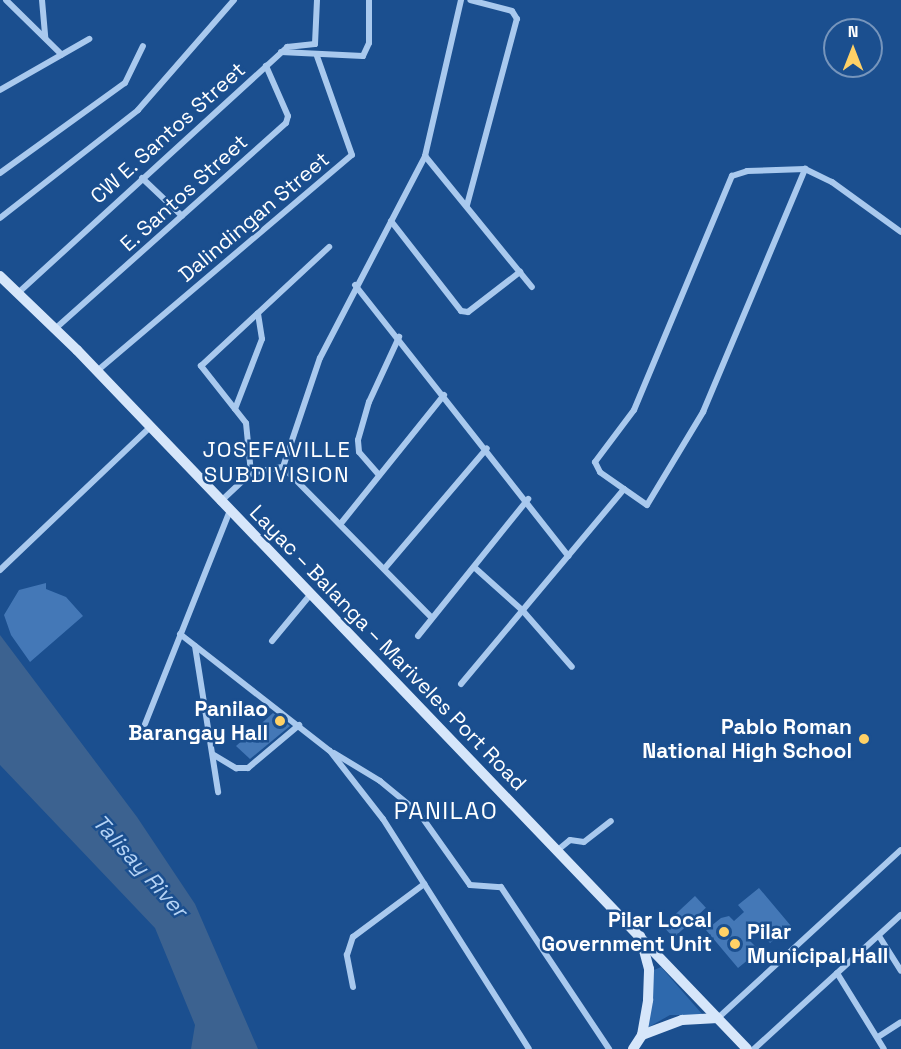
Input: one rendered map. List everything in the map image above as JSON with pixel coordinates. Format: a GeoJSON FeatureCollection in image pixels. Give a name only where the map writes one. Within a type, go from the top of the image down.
{"type":"FeatureCollection","features":[{"type":"Feature","properties":{"kind":"main road","name":"Layac – Balanga – Mariveles Port Road"},"geometry":{"type":"LineString","coordinates":[[0,276],[56,328],[148,429],[638,930],[747,1049]]}},
{"type":"Feature","properties":{"kind":"main road"},"geometry":{"type":"LineString","coordinates":[[633,1049],[642,1035],[649,969],[638,930]]}},
{"type":"Feature","properties":{"kind":"main road"},"geometry":{"type":"LineString","coordinates":[[642,1035],[682,1020],[718,1018]]}},
{"type":"Feature","properties":{"kind":"street"},"geometry":{"type":"LineString","coordinates":[[6,0],[62,55]]}},
{"type":"Feature","properties":{"kind":"street"},"geometry":{"type":"LineString","coordinates":[[42,0],[45,38]]}},
{"type":"Feature","properties":{"kind":"street"},"geometry":{"type":"LineString","coordinates":[[0,218],[138,110],[234,0]]}},
{"type":"Feature","properties":{"kind":"street","name":"CW E. Santos Street"},"geometry":{"type":"LineString","coordinates":[[18,293],[281,52],[290,45],[315,44],[317,0]]}},
{"type":"Feature","properties":{"kind":"street"},"geometry":{"type":"LineString","coordinates":[[281,52],[317,57],[366,53],[369,0]]}},
{"type":"Feature","properties":{"kind":"street"},"geometry":{"type":"LineString","coordinates":[[283,467],[320,357],[355,285],[425,156],[461,0]]}},
{"type":"Feature","properties":{"kind":"street"},"geometry":{"type":"LineString","coordinates":[[467,205],[517,19],[512,11],[470,0]]}},
{"type":"Feature","properties":{"kind":"street"},"geometry":{"type":"LineString","coordinates":[[0,90],[89,39]]}},
{"type":"Feature","properties":{"kind":"street"},"geometry":{"type":"LineString","coordinates":[[0,173],[125,83],[142,46]]}},
{"type":"Feature","properties":{"kind":"street","name":"Dalindingan Street"},"geometry":{"type":"LineString","coordinates":[[97,372],[352,156],[317,57]]}},
{"type":"Feature","properties":{"kind":"street","name":"E. Santos Street"},"geometry":{"type":"LineString","coordinates":[[56,328],[286,123],[288,116],[266,66]]}},
{"type":"Feature","properties":{"kind":"street"},"geometry":{"type":"LineString","coordinates":[[0,79],[7,86]]}},
{"type":"Feature","properties":{"kind":"street"},"geometry":{"type":"LineString","coordinates":[[425,156],[532,287]]}},
{"type":"Feature","properties":{"kind":"street"},"geometry":{"type":"LineString","coordinates":[[804,169],[703,412],[647,506],[600,472],[596,462],[634,410],[727,183],[747,171],[804,169],[832,182],[901,232]]}},
{"type":"Feature","properties":{"kind":"street"},"geometry":{"type":"LineString","coordinates":[[142,178],[182,216]]}},
{"type":"Feature","properties":{"kind":"street"},"geometry":{"type":"LineString","coordinates":[[391,221],[461,311],[468,312],[520,272]]}},
{"type":"Feature","properties":{"kind":"street"},"geometry":{"type":"LineString","coordinates":[[251,473],[250,431],[201,366],[329,247]]}},
{"type":"Feature","properties":{"kind":"street"},"geometry":{"type":"LineString","coordinates":[[355,285],[528,499],[568,556]]}},
{"type":"Feature","properties":{"kind":"street"},"geometry":{"type":"LineString","coordinates":[[235,409],[262,339],[258,313]]}},
{"type":"Feature","properties":{"kind":"street"},"geometry":{"type":"LineString","coordinates":[[379,475],[359,452],[358,440],[369,402],[399,337]]}},
{"type":"Feature","properties":{"kind":"street"},"geometry":{"type":"LineString","coordinates":[[342,522],[444,395]]}},
{"type":"Feature","properties":{"kind":"street"},"geometry":{"type":"LineString","coordinates":[[0,570],[148,429]]}},
{"type":"Feature","properties":{"kind":"street"},"geometry":{"type":"LineString","coordinates":[[385,568],[487,448]]}},
{"type":"Feature","properties":{"kind":"street"},"geometry":{"type":"LineString","coordinates":[[220,502],[251,473],[283,467]]}},
{"type":"Feature","properties":{"kind":"street"},"geometry":{"type":"LineString","coordinates":[[283,467],[342,522],[432,618]]}},
{"type":"Feature","properties":{"kind":"street"},"geometry":{"type":"LineString","coordinates":[[460,684],[624,489]]}},
{"type":"Feature","properties":{"kind":"street"},"geometry":{"type":"LineString","coordinates":[[418,636],[528,499]]}},
{"type":"Feature","properties":{"kind":"street"},"geometry":{"type":"LineString","coordinates":[[145,724],[230,513]]}},
{"type":"Feature","properties":{"kind":"street"},"geometry":{"type":"LineString","coordinates":[[474,567],[523,611],[572,667]]}},
{"type":"Feature","properties":{"kind":"street"},"geometry":{"type":"LineString","coordinates":[[272,641],[310,596]]}},
{"type":"Feature","properties":{"kind":"street"},"geometry":{"type":"LineString","coordinates":[[180,634],[330,751],[380,781],[419,813],[470,885],[501,888],[609,1049]]}},
{"type":"Feature","properties":{"kind":"street"},"geometry":{"type":"LineString","coordinates":[[195,645],[218,792]]}},
{"type":"Feature","properties":{"kind":"street"},"geometry":{"type":"LineString","coordinates":[[214,755],[236,768],[248,768],[299,725]]}},
{"type":"Feature","properties":{"kind":"street"},"geometry":{"type":"LineString","coordinates":[[330,751],[383,819],[529,1049]]}},
{"type":"Feature","properties":{"kind":"street"},"geometry":{"type":"LineString","coordinates":[[559,849],[570,840],[584,842],[611,821]]}},
{"type":"Feature","properties":{"kind":"street"},"geometry":{"type":"LineString","coordinates":[[718,1018],[901,850]]}},
{"type":"Feature","properties":{"kind":"street"},"geometry":{"type":"LineString","coordinates":[[354,987],[347,955],[353,938],[424,884]]}},
{"type":"Feature","properties":{"kind":"street"},"geometry":{"type":"LineString","coordinates":[[754,1049],[901,915]]}},
{"type":"Feature","properties":{"kind":"street"},"geometry":{"type":"LineString","coordinates":[[879,936],[901,970]]}},
{"type":"Feature","properties":{"kind":"street"},"geometry":{"type":"LineString","coordinates":[[837,973],[884,1049]]}},
{"type":"Feature","properties":{"kind":"street"},"geometry":{"type":"LineString","coordinates":[[878,1037],[901,1022]]}},
{"type":"Feature","properties":{"kind":"shaded area"},"geometry":{"type":"Polygon","coordinates":[[[661,967],[703,1015],[670,1015],[647,1028],[654,970],[661,967]]]}},
{"type":"Feature","properties":{"kind":"water","name":"Talisay River"},"geometry":{"type":"Polygon","coordinates":[[[0,635],[137,817],[195,904],[258,1049],[191,1049],[195,1025],[155,928],[0,765],[0,635]]]}},
{"type":"Feature","properties":{"kind":"building"},"geometry":{"type":"Polygon","coordinates":[[[46,583],[46,589],[66,597],[83,616],[30,662],[11,635],[4,615],[19,590],[46,583]]]}},
{"type":"Feature","properties":{"kind":"building"},"geometry":{"type":"Polygon","coordinates":[[[273,713],[290,726],[250,759],[236,746],[273,713]]]}},
{"type":"Feature","properties":{"kind":"building"},"geometry":{"type":"Polygon","coordinates":[[[759,888],[791,926],[770,943],[760,931],[749,940],[757,948],[754,955],[738,968],[706,930],[721,918],[729,916],[734,921],[744,912],[738,905],[759,888]]]}},
{"type":"Feature","properties":{"kind":"building"},"geometry":{"type":"Polygon","coordinates":[[[695,896],[706,908],[674,938],[663,926],[695,896]]]}},
{"type":"Feature","properties":{"kind":"place","name":"Panilao Barangay Hall"},"geometry":{"type":"Point","coordinates":[280,721]}},
{"type":"Feature","properties":{"kind":"place","name":"Pablo Roman National High School"},"geometry":{"type":"Point","coordinates":[864,739]}},
{"type":"Feature","properties":{"kind":"place","name":"Pilar Local Government Unit"},"geometry":{"type":"Point","coordinates":[724,932]}},
{"type":"Feature","properties":{"kind":"place","name":"Pilar Municipal Hall"},"geometry":{"type":"Point","coordinates":[735,944]}},
{"type":"Feature","properties":{"kind":"district","name":"JOSEFAVILLE SUBDIVISION"},"geometry":{"type":"Point","coordinates":[277,462]}},
{"type":"Feature","properties":{"kind":"district","name":"PANILAO"},"geometry":{"type":"Point","coordinates":[446,811]}}]}
